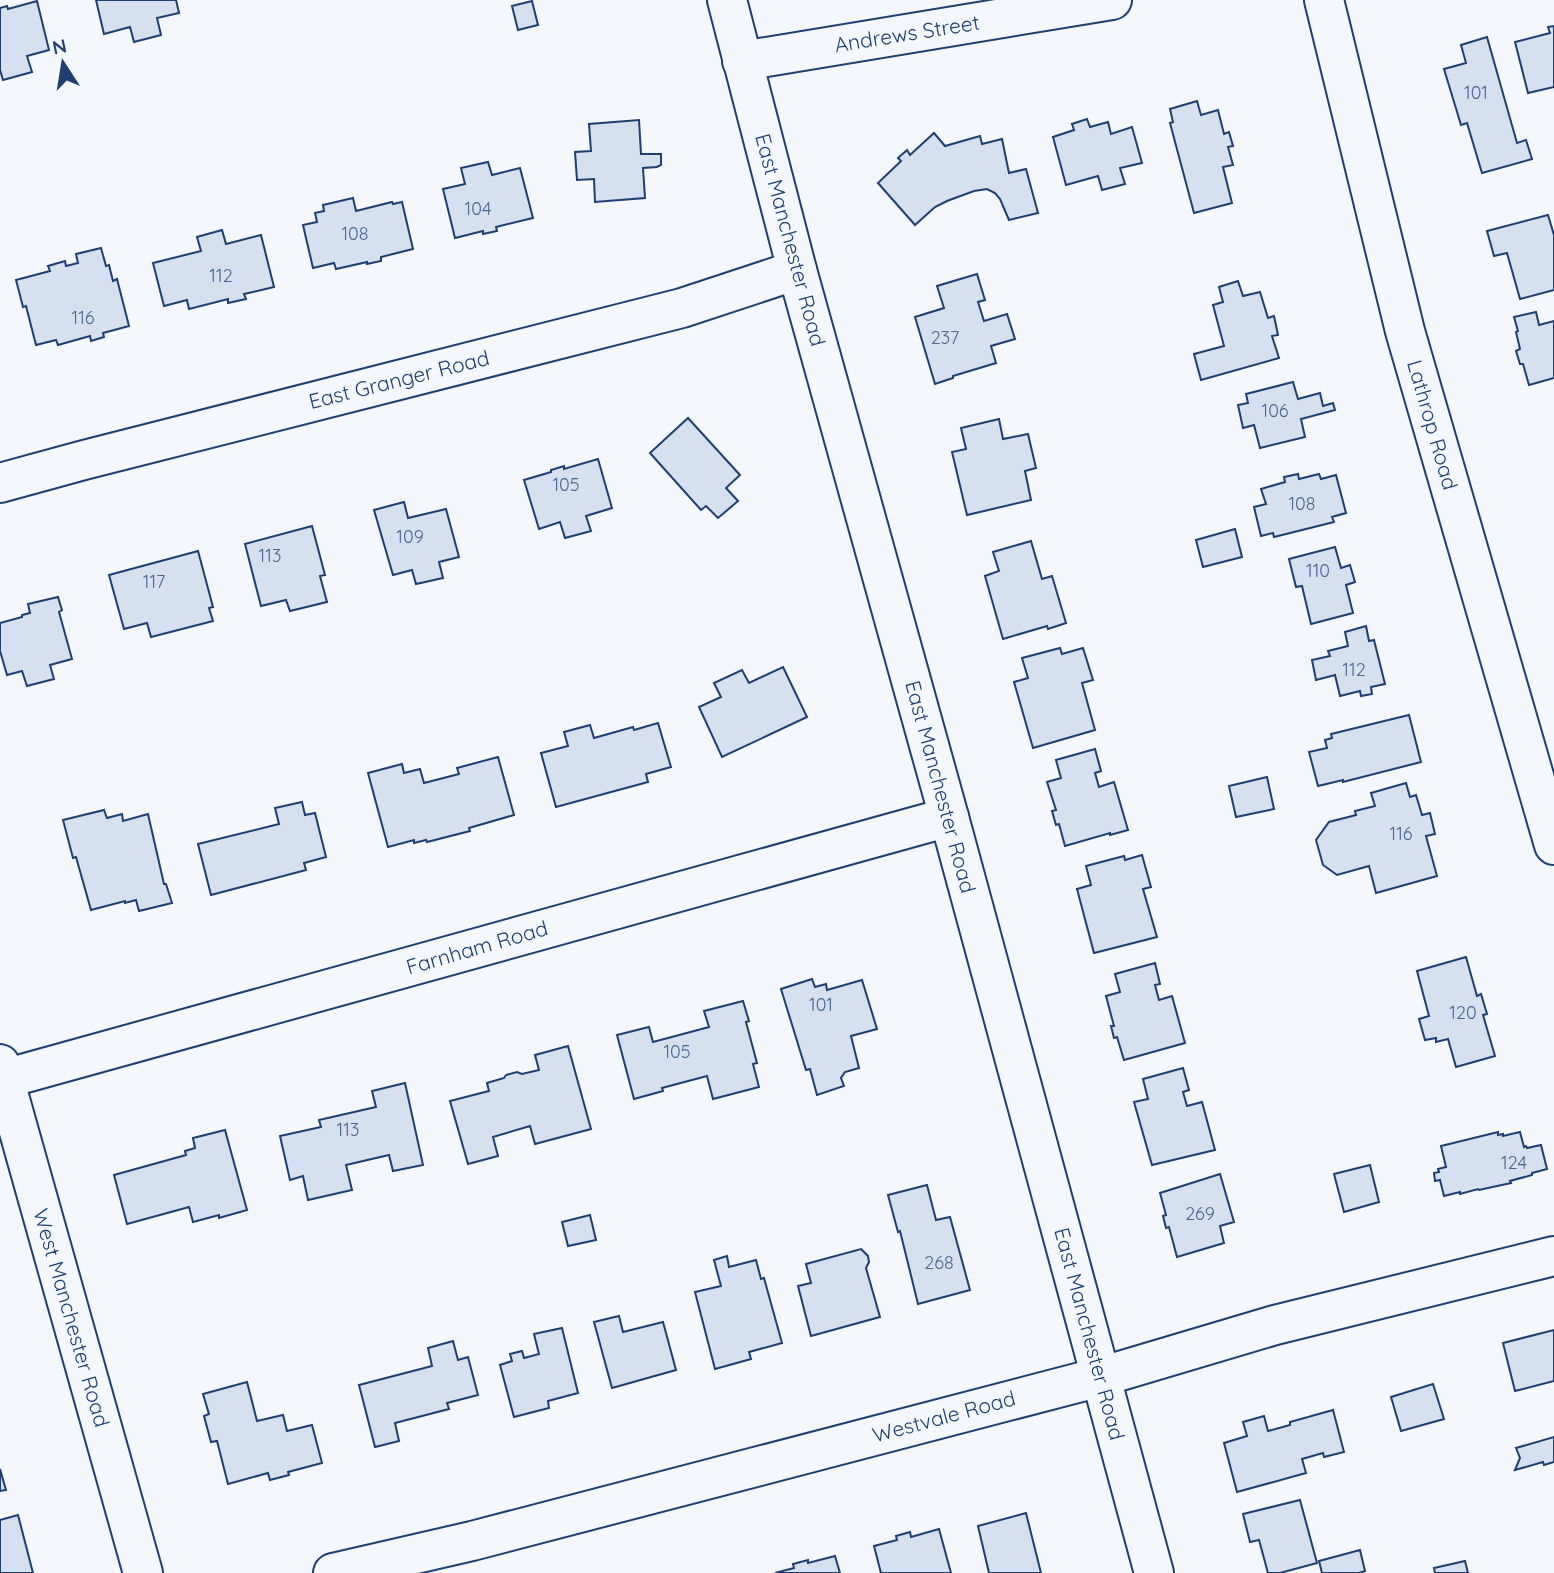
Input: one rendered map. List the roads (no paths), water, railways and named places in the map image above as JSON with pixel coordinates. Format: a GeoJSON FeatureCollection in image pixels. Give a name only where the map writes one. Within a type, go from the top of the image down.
{"type":"FeatureCollection","features":[{"type":"Feature","properties":{"kind":"street","name":"East Manchester Road"},"geometry":{"type":"LineString","coordinates":[[727,0],[797,270],[1154,1573]]}},
{"type":"Feature","properties":{"kind":"street","name":"Andrews Street"},"geometry":{"type":"LineString","coordinates":[[742,61],[1112,0]]}},
{"type":"Feature","properties":{"kind":"street","name":"Lathrop Road"},"geometry":{"type":"LineString","coordinates":[[1324,0],[1405,331],[1554,845]]}},
{"type":"Feature","properties":{"kind":"street","name":"East Granger Road"},"geometry":{"type":"LineString","coordinates":[[0,483],[682,308],[797,270]]}},
{"type":"Feature","properties":{"kind":"street","name":"Farnham Road"},"geometry":{"type":"LineString","coordinates":[[2,1072],[949,817]]}},
{"type":"Feature","properties":{"kind":"street","name":"West Manchester Road"},"geometry":{"type":"LineString","coordinates":[[2,1072],[143,1573]]}},
{"type":"Feature","properties":{"kind":"street","name":"Westvale Road"},"geometry":{"type":"LineString","coordinates":[[333,1573],[471,1541],[1100,1377],[1275,1325],[1554,1256]]}}]}
